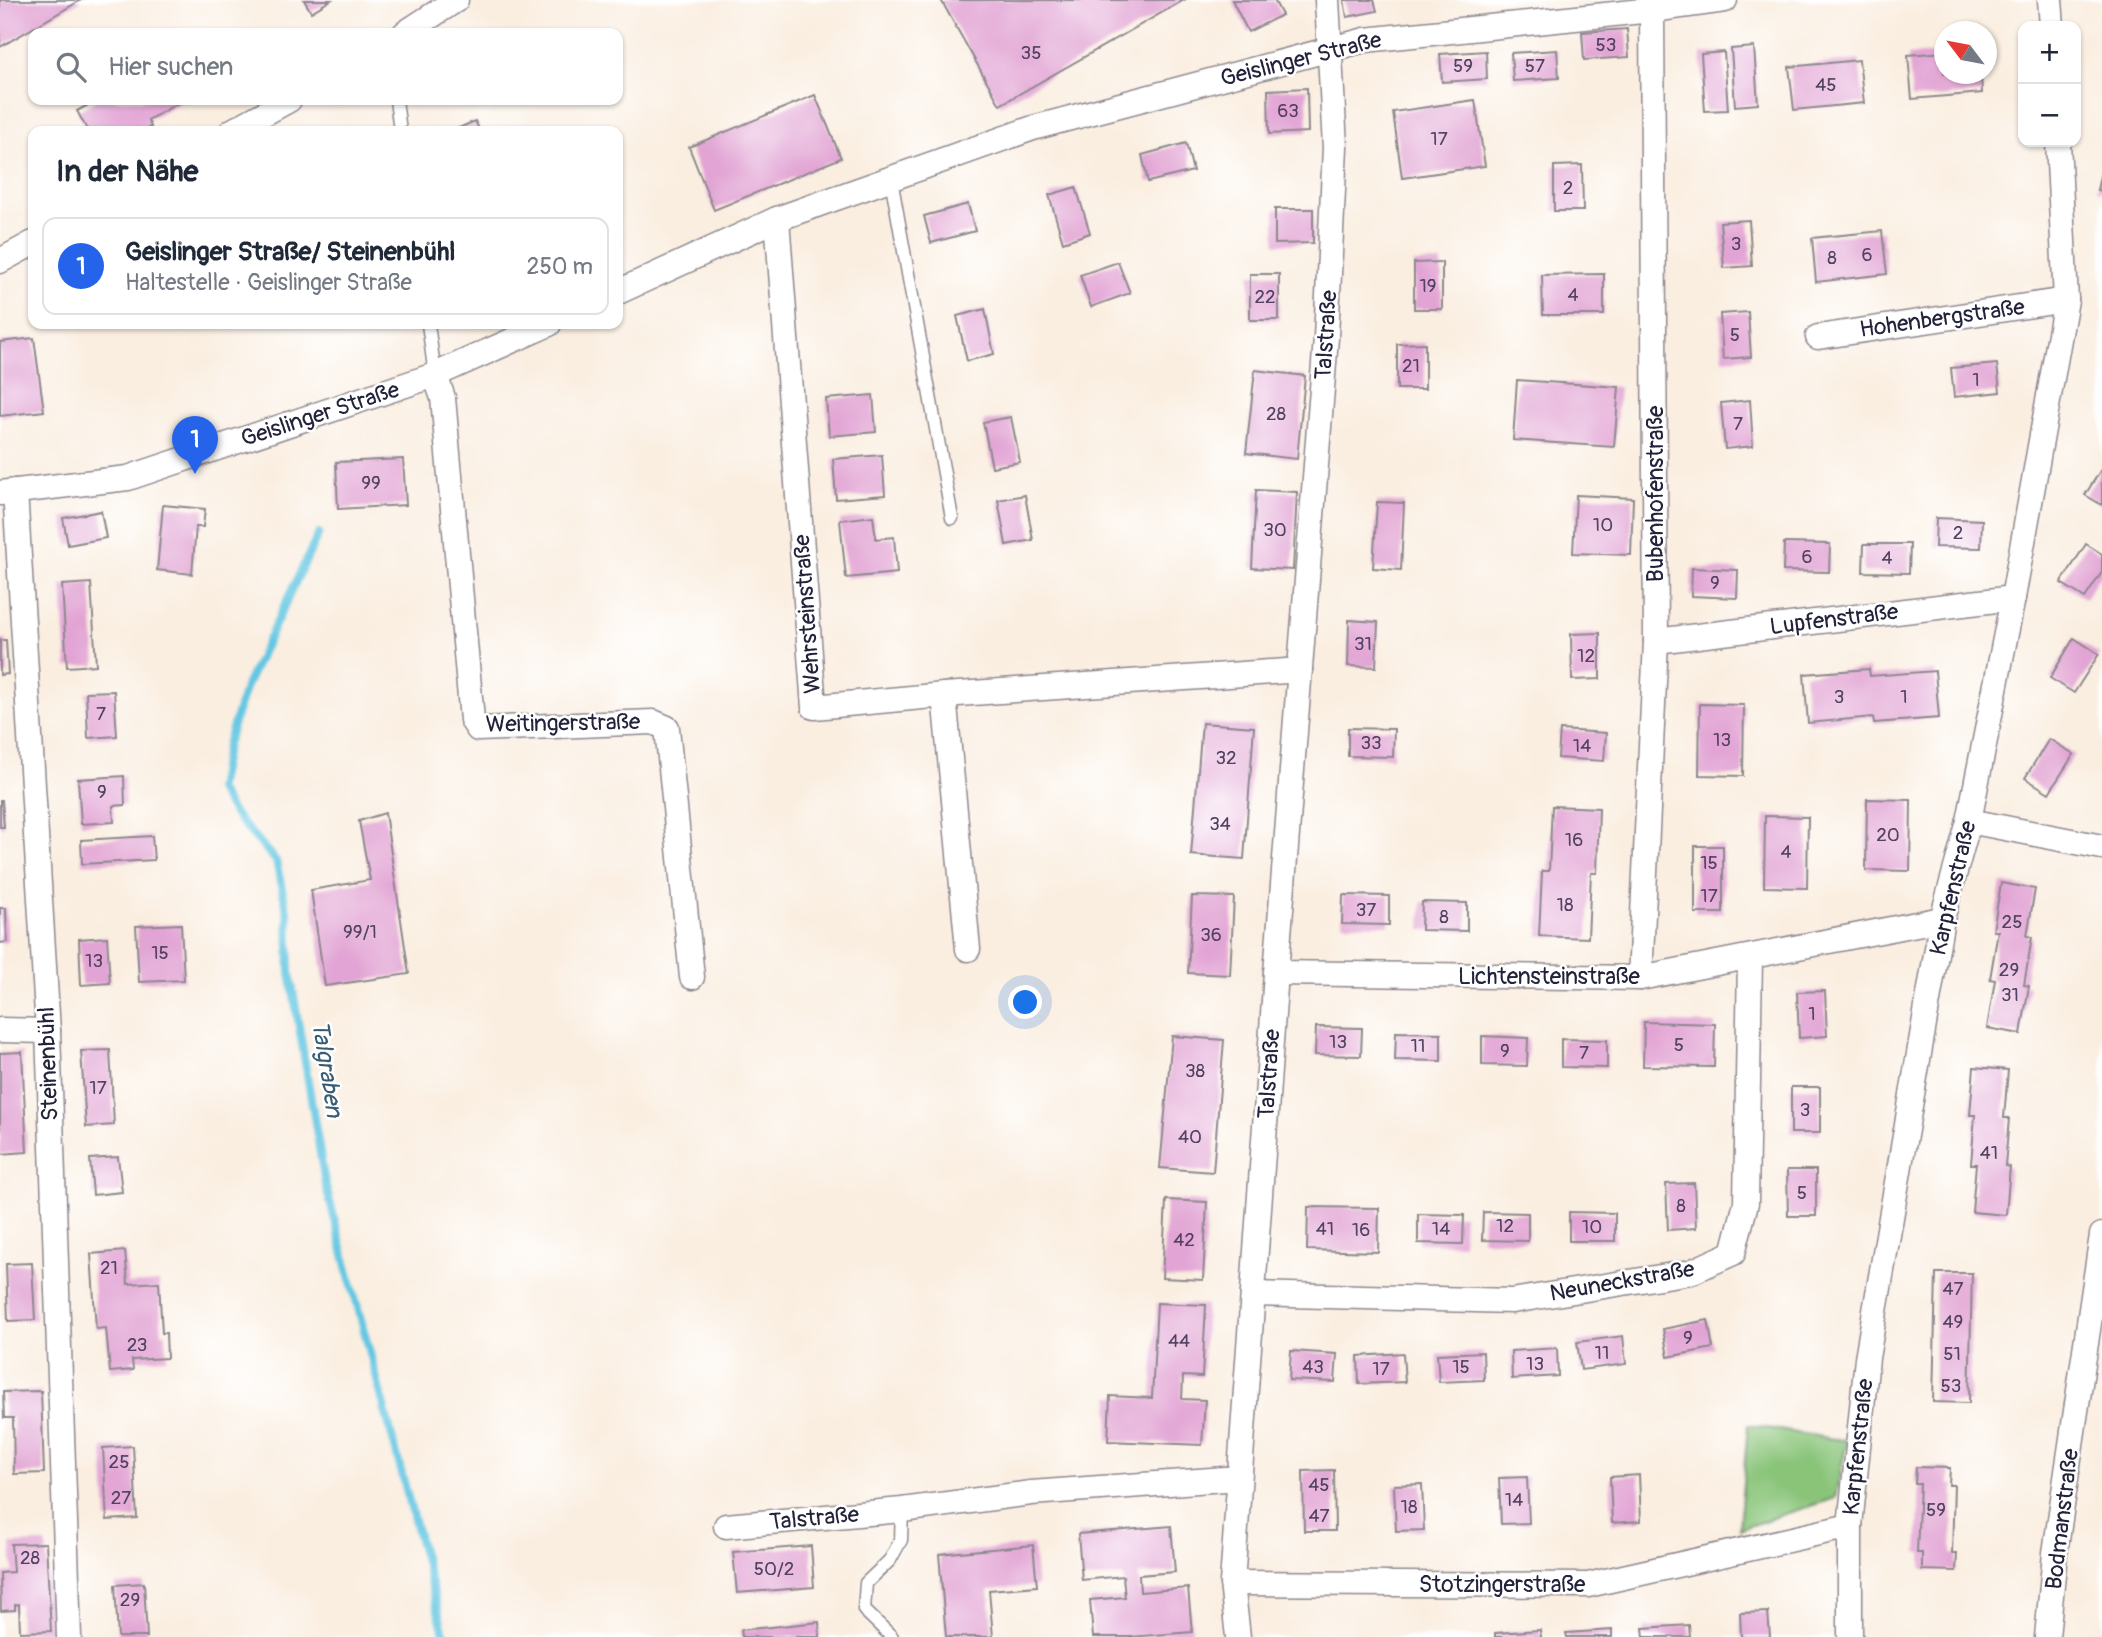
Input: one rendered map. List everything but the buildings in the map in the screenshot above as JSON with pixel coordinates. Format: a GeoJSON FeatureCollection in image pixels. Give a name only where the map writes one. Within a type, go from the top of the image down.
{"type":"FeatureCollection","features":[{"type":"Feature","properties":{"kind":"street"},"geometry":{"type":"LineString","coordinates":[[413,28],[456,0]]}},
{"type":"Feature","properties":{"kind":"street","name":"Talstraße"},"geometry":{"type":"LineString","coordinates":[[1238,1637],[1232,1583],[1239,1478],[1327,324],[1335,147],[1327,0]]}},
{"type":"Feature","properties":{"kind":"street"},"geometry":{"type":"LineString","coordinates":[[2050,0],[2052,21]]}},
{"type":"Feature","properties":{"kind":"street","name":"Geislinger Straße"},"geometry":{"type":"LineString","coordinates":[[623,290],[777,219],[1033,128],[1365,40],[1717,1]]}},
{"type":"Feature","properties":{"kind":"street","name":"Bubenhofenstraße"},"geometry":{"type":"LineString","coordinates":[[1640,978],[1656,640],[1652,10]]}},
{"type":"Feature","properties":{"kind":"street"},"geometry":{"type":"LineString","coordinates":[[241,126],[280,105]]}},
{"type":"Feature","properties":{"kind":"street","name":"Karpfenstraße"},"geometry":{"type":"LineString","coordinates":[[1850,1637],[1850,1526],[1867,1358],[1942,919],[1969,821],[2013,598],[2066,300],[2057,147]]}},
{"type":"Feature","properties":{"kind":"street","name":"Wehrsteinstraße"},"geometry":{"type":"LineString","coordinates":[[777,219],[814,707],[944,695]]}},
{"type":"Feature","properties":{"kind":"street"},"geometry":{"type":"LineString","coordinates":[[0,261],[28,246]]}},
{"type":"Feature","properties":{"kind":"street","name":"Hohenbergstraße"},"geometry":{"type":"LineString","coordinates":[[1818,337],[2066,300]]}},
{"type":"Feature","properties":{"kind":"street","name":"Geislinger Straße"},"geometry":{"type":"LineString","coordinates":[[7,492],[128,478],[435,375],[539,329]]}},
{"type":"Feature","properties":{"kind":"street","name":"Weitingerstraße"},"geometry":{"type":"LineString","coordinates":[[435,375],[443,398],[472,720],[478,729],[653,722],[667,728],[692,977]]}},
{"type":"Feature","properties":{"kind":"street","name":"Steinenbühl"},"geometry":{"type":"LineString","coordinates":[[7,492],[48,1031],[69,1637]]}},
{"type":"Feature","properties":{"kind":"street","name":"Lupfenstraße"},"geometry":{"type":"LineString","coordinates":[[1656,640],[2013,598]]}},
{"type":"Feature","properties":{"kind":"street"},"geometry":{"type":"LineString","coordinates":[[968,949],[944,695],[1300,670]]}},
{"type":"Feature","properties":{"kind":"street"},"geometry":{"type":"LineString","coordinates":[[1969,821],[2102,846]]}},
{"type":"Feature","properties":{"kind":"street","name":"Lichtensteinstraße"},"geometry":{"type":"LineString","coordinates":[[1276,973],[1640,978],[1942,919]]}},
{"type":"Feature","properties":{"kind":"street","name":"Neuneckstraße"},"geometry":{"type":"LineString","coordinates":[[1253,1294],[1512,1301],[1691,1272],[1733,1253],[1746,1203],[1749,957]]}},
{"type":"Feature","properties":{"kind":"street"},"geometry":{"type":"LineString","coordinates":[[0,1030],[48,1031]]}},
{"type":"Feature","properties":{"kind":"street","name":"Bodmanstraße"},"geometry":{"type":"LineString","coordinates":[[2048,1637],[2055,1553],[2102,1235]]}},
{"type":"Feature","properties":{"kind":"street","name":"Talstraße"},"geometry":{"type":"LineString","coordinates":[[726,1526],[902,1510],[1031,1493],[1239,1478]]}},
{"type":"Feature","properties":{"kind":"street","name":"Stotzingerstraße"},"geometry":{"type":"LineString","coordinates":[[1232,1583],[1588,1585],[1850,1526]]}},
{"type":"Feature","properties":{"kind":"lane"},"geometry":{"type":"LineString","coordinates":[[397,105],[399,126]]}},
{"type":"Feature","properties":{"kind":"lane"},"geometry":{"type":"LineString","coordinates":[[891,179],[952,518]]}},
{"type":"Feature","properties":{"kind":"lane"},"geometry":{"type":"LineString","coordinates":[[429,329],[435,375]]}},
{"type":"Feature","properties":{"kind":"lane"},"geometry":{"type":"LineString","coordinates":[[892,1637],[864,1610],[864,1595],[866,1583],[890,1560],[901,1540],[902,1510]]}},
{"type":"Feature","properties":{"kind":"green space"},"geometry":{"type":"Polygon","coordinates":[[[1748,1425],[1847,1441],[1835,1498],[1739,1529],[1748,1425]]]}},
{"type":"Feature","properties":{"kind":"waterway","name":"Talgraben"},"geometry":{"type":"LineString","coordinates":[[319,533],[246,686],[227,744],[218,789],[233,813],[276,861],[288,916],[290,972],[325,1183],[445,1637]]}},
{"type":"Feature","properties":{"kind":"place","name":"Geislinger Straße/ Steinenbühl"},"geometry":{"type":"Point","coordinates":[195,474]}}]}
